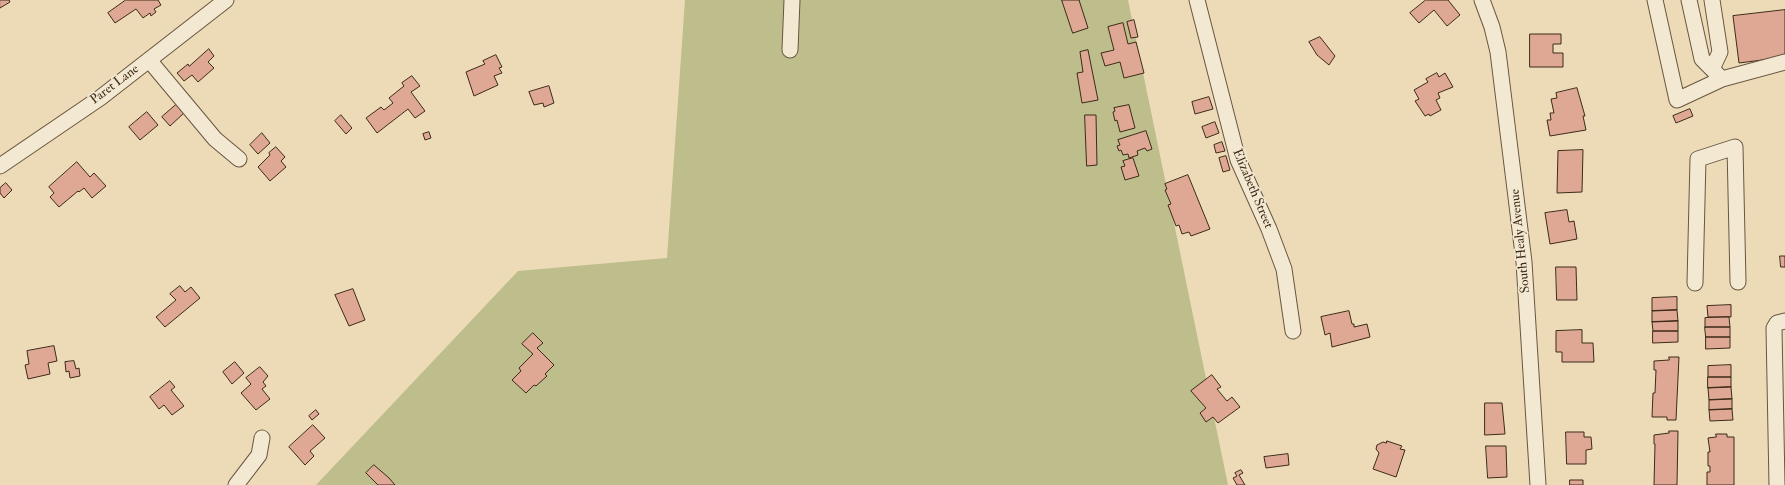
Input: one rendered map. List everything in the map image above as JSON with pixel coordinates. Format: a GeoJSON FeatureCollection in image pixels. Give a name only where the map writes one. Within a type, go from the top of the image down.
{"type":"FeatureCollection","features":[{"type":"Feature","properties":{"kind":"street","name":"Paret Lane"},"geometry":{"type":"LineString","coordinates":[[0,166],[100,98],[226,0]]}},
{"type":"Feature","properties":{"kind":"street"},"geometry":{"type":"LineString","coordinates":[[790,50],[792,0]]}},
{"type":"Feature","properties":{"kind":"street","name":"Elizabeth Street"},"geometry":{"type":"LineString","coordinates":[[1197,0],[1238,160],[1269,229],[1284,269],[1293,331]]}},
{"type":"Feature","properties":{"kind":"street","name":"South Healy Avenue"},"geometry":{"type":"LineString","coordinates":[[1482,0],[1492,27],[1498,52],[1523,255],[1538,485]]}},
{"type":"Feature","properties":{"kind":"street"},"geometry":{"type":"LineString","coordinates":[[1655,0],[1677,100],[1717,74],[1785,62]]}},
{"type":"Feature","properties":{"kind":"street"},"geometry":{"type":"LineString","coordinates":[[1690,0],[1702,59],[1717,74]]}},
{"type":"Feature","properties":{"kind":"street"},"geometry":{"type":"LineString","coordinates":[[1712,0],[1720,52],[1717,74]]}},
{"type":"Feature","properties":{"kind":"street"},"geometry":{"type":"LineString","coordinates":[[149,60],[215,139],[240,159]]}},
{"type":"Feature","properties":{"kind":"street"},"geometry":{"type":"LineString","coordinates":[[1695,283],[1698,159],[1735,146],[1738,282]]}},
{"type":"Feature","properties":{"kind":"street"},"geometry":{"type":"LineString","coordinates":[[1777,485],[1774,328],[1776,323],[1785,321]]}},
{"type":"Feature","properties":{"kind":"street"},"geometry":{"type":"LineString","coordinates":[[236,485],[259,455],[262,438]]}},
{"type":"Feature","properties":{"kind":"green space"},"geometry":{"type":"Polygon","coordinates":[[[685,0],[1128,0],[1228,485],[316,485],[518,271],[667,258],[685,0]]]}},
{"type":"Feature","properties":{"kind":"building"},"geometry":{"type":"Polygon","coordinates":[[[0,0],[9,0],[10,2],[0,8],[0,0]]]}},
{"type":"Feature","properties":{"kind":"building"},"geometry":{"type":"Polygon","coordinates":[[[126,0],[158,0],[161,5],[154,9],[156,12],[151,16],[150,13],[143,18],[136,9],[115,23],[108,13],[126,0]]]}},
{"type":"Feature","properties":{"kind":"building"},"geometry":{"type":"Polygon","coordinates":[[[1062,0],[1079,0],[1088,28],[1073,33],[1062,0]]]}},
{"type":"Feature","properties":{"kind":"building"},"geometry":{"type":"Polygon","coordinates":[[[1426,0],[1448,0],[1460,15],[1447,26],[1434,10],[1419,23],[1410,13],[1426,0]]]}},
{"type":"Feature","properties":{"kind":"building"},"geometry":{"type":"Polygon","coordinates":[[[1785,10],[1785,57],[1739,63],[1733,16],[1785,10]]]}},
{"type":"Feature","properties":{"kind":"building"},"geometry":{"type":"Polygon","coordinates":[[[1134,20],[1138,37],[1131,38],[1127,22],[1134,20]]]}},
{"type":"Feature","properties":{"kind":"building"},"geometry":{"type":"Polygon","coordinates":[[[1123,23],[1128,44],[1136,42],[1144,73],[1124,78],[1120,62],[1105,66],[1101,53],[1114,50],[1108,27],[1123,23]]]}},
{"type":"Feature","properties":{"kind":"building"},"geometry":{"type":"Polygon","coordinates":[[[1530,34],[1561,34],[1561,44],[1553,44],[1553,53],[1563,53],[1563,67],[1530,67],[1530,34]]]}},
{"type":"Feature","properties":{"kind":"building"},"geometry":{"type":"Polygon","coordinates":[[[1320,37],[1335,56],[1329,65],[1317,55],[1309,42],[1320,37]]]}},
{"type":"Feature","properties":{"kind":"building"},"geometry":{"type":"Polygon","coordinates":[[[209,49],[214,56],[208,62],[214,68],[198,82],[192,75],[184,81],[177,73],[188,64],[189,66],[209,49]]]}},
{"type":"Feature","properties":{"kind":"building"},"geometry":{"type":"Polygon","coordinates":[[[1088,50],[1098,100],[1082,103],[1077,73],[1083,72],[1080,52],[1088,50]]]}},
{"type":"Feature","properties":{"kind":"building"},"geometry":{"type":"Polygon","coordinates":[[[496,55],[502,67],[499,68],[502,73],[494,76],[498,85],[474,96],[466,72],[485,64],[483,61],[496,55]]]}},
{"type":"Feature","properties":{"kind":"building"},"geometry":{"type":"Polygon","coordinates":[[[1437,73],[1439,77],[1445,73],[1453,87],[1438,93],[1440,98],[1436,100],[1441,110],[1430,116],[1429,114],[1425,116],[1415,101],[1419,99],[1414,90],[1428,82],[1426,79],[1437,73]]]}},
{"type":"Feature","properties":{"kind":"building"},"geometry":{"type":"Polygon","coordinates":[[[412,76],[420,86],[411,92],[425,111],[415,118],[408,109],[377,133],[366,118],[381,107],[384,110],[393,103],[389,98],[404,86],[402,83],[412,76]]]}},
{"type":"Feature","properties":{"kind":"building"},"geometry":{"type":"Polygon","coordinates":[[[549,86],[554,103],[544,107],[543,103],[534,105],[529,92],[549,86]]]}},
{"type":"Feature","properties":{"kind":"building"},"geometry":{"type":"Polygon","coordinates":[[[1577,88],[1585,116],[1583,116],[1586,130],[1550,136],[1547,120],[1551,120],[1550,113],[1554,113],[1551,99],[1557,98],[1556,93],[1577,88]]]}},
{"type":"Feature","properties":{"kind":"building"},"geometry":{"type":"Polygon","coordinates":[[[1209,97],[1213,109],[1195,114],[1192,102],[1209,97]]]}},
{"type":"Feature","properties":{"kind":"building"},"geometry":{"type":"Polygon","coordinates":[[[177,104],[184,113],[170,126],[162,117],[177,104]]]}},
{"type":"Feature","properties":{"kind":"building"},"geometry":{"type":"Polygon","coordinates":[[[1129,105],[1135,128],[1120,132],[1117,120],[1115,121],[1113,112],[1115,111],[1114,108],[1129,105]]]}},
{"type":"Feature","properties":{"kind":"building"},"geometry":{"type":"Polygon","coordinates":[[[1690,109],[1693,116],[1676,123],[1673,116],[1690,109]]]}},
{"type":"Feature","properties":{"kind":"building"},"geometry":{"type":"Polygon","coordinates":[[[147,112],[158,125],[140,140],[129,127],[147,112]]]}},
{"type":"Feature","properties":{"kind":"building"},"geometry":{"type":"Polygon","coordinates":[[[341,115],[352,128],[346,134],[335,121],[341,115]]]}},
{"type":"Feature","properties":{"kind":"building"},"geometry":{"type":"Polygon","coordinates":[[[1085,115],[1096,115],[1097,165],[1087,166],[1085,115]]]}},
{"type":"Feature","properties":{"kind":"building"},"geometry":{"type":"Polygon","coordinates":[[[1215,122],[1219,133],[1206,138],[1202,127],[1215,122]]]}},
{"type":"Feature","properties":{"kind":"building"},"geometry":{"type":"Polygon","coordinates":[[[1146,131],[1152,149],[1147,151],[1145,148],[1137,151],[1138,155],[1129,158],[1128,154],[1123,155],[1121,150],[1119,151],[1117,146],[1120,145],[1118,140],[1146,131]]]}},
{"type":"Feature","properties":{"kind":"building"},"geometry":{"type":"Polygon","coordinates":[[[429,132],[431,138],[425,140],[423,134],[429,132]]]}},
{"type":"Feature","properties":{"kind":"building"},"geometry":{"type":"Polygon","coordinates":[[[262,133],[270,143],[258,154],[250,145],[262,133]]]}},
{"type":"Feature","properties":{"kind":"building"},"geometry":{"type":"Polygon","coordinates":[[[1222,142],[1225,151],[1216,153],[1214,145],[1222,142]]]}},
{"type":"Feature","properties":{"kind":"building"},"geometry":{"type":"Polygon","coordinates":[[[276,147],[285,157],[281,161],[286,167],[270,181],[258,167],[276,147]]]}},
{"type":"Feature","properties":{"kind":"building"},"geometry":{"type":"Polygon","coordinates":[[[1583,150],[1582,192],[1557,193],[1558,151],[1583,150]]]}},
{"type":"Feature","properties":{"kind":"building"},"geometry":{"type":"Polygon","coordinates":[[[1226,156],[1230,170],[1223,172],[1219,158],[1226,156]]]}},
{"type":"Feature","properties":{"kind":"building"},"geometry":{"type":"Polygon","coordinates":[[[1133,158],[1139,176],[1125,180],[1121,167],[1125,166],[1123,161],[1133,158]]]}},
{"type":"Feature","properties":{"kind":"building"},"geometry":{"type":"Polygon","coordinates":[[[77,162],[90,177],[94,173],[106,186],[92,198],[84,188],[79,192],[78,191],[59,207],[50,197],[54,193],[49,187],[77,162]]]}},
{"type":"Feature","properties":{"kind":"building"},"geometry":{"type":"Polygon","coordinates":[[[1188,175],[1210,229],[1191,236],[1189,232],[1182,234],[1179,225],[1176,226],[1168,205],[1171,204],[1165,190],[1167,189],[1165,184],[1188,175]]]}},
{"type":"Feature","properties":{"kind":"building"},"geometry":{"type":"Polygon","coordinates":[[[6,183],[12,190],[4,198],[0,193],[0,188],[6,183]]]}},
{"type":"Feature","properties":{"kind":"building"},"geometry":{"type":"Polygon","coordinates":[[[1567,210],[1569,222],[1574,221],[1577,239],[1550,244],[1545,213],[1567,210]]]}},
{"type":"Feature","properties":{"kind":"building"},"geometry":{"type":"Polygon","coordinates":[[[1780,256],[1785,256],[1785,267],[1781,267],[1780,256]]]}},
{"type":"Feature","properties":{"kind":"building"},"geometry":{"type":"Polygon","coordinates":[[[1556,267],[1576,267],[1577,300],[1557,300],[1556,267]]]}},
{"type":"Feature","properties":{"kind":"building"},"geometry":{"type":"Polygon","coordinates":[[[180,286],[185,292],[191,287],[200,298],[165,327],[156,317],[176,300],[170,294],[180,286]]]}},
{"type":"Feature","properties":{"kind":"building"},"geometry":{"type":"Polygon","coordinates":[[[353,289],[365,320],[349,326],[335,295],[353,289]]]}},
{"type":"Feature","properties":{"kind":"building"},"geometry":{"type":"Polygon","coordinates":[[[1677,297],[1677,310],[1652,311],[1652,298],[1677,297]]]}},
{"type":"Feature","properties":{"kind":"building"},"geometry":{"type":"Polygon","coordinates":[[[1731,305],[1731,317],[1708,317],[1707,306],[1731,305]]]}},
{"type":"Feature","properties":{"kind":"building"},"geometry":{"type":"Polygon","coordinates":[[[1677,310],[1678,321],[1652,322],[1652,311],[1677,310]]]}},
{"type":"Feature","properties":{"kind":"building"},"geometry":{"type":"Polygon","coordinates":[[[1349,311],[1354,327],[1367,324],[1370,337],[1332,347],[1330,333],[1325,335],[1321,317],[1349,311]]]}},
{"type":"Feature","properties":{"kind":"building"},"geometry":{"type":"Polygon","coordinates":[[[1729,317],[1730,327],[1705,327],[1705,318],[1729,317]]]}},
{"type":"Feature","properties":{"kind":"building"},"geometry":{"type":"Polygon","coordinates":[[[1678,321],[1678,331],[1653,331],[1652,322],[1678,321]]]}},
{"type":"Feature","properties":{"kind":"building"},"geometry":{"type":"Polygon","coordinates":[[[1705,327],[1730,327],[1730,337],[1706,337],[1705,327]]]}},
{"type":"Feature","properties":{"kind":"building"},"geometry":{"type":"Polygon","coordinates":[[[1582,330],[1582,343],[1593,343],[1594,362],[1562,362],[1562,352],[1556,352],[1556,331],[1582,330]]]}},
{"type":"Feature","properties":{"kind":"building"},"geometry":{"type":"Polygon","coordinates":[[[1653,331],[1678,331],[1678,342],[1653,343],[1653,331]]]}},
{"type":"Feature","properties":{"kind":"building"},"geometry":{"type":"Polygon","coordinates":[[[533,333],[543,343],[537,348],[554,365],[545,374],[547,376],[526,393],[512,380],[521,371],[519,368],[533,354],[522,344],[533,333]]]}},
{"type":"Feature","properties":{"kind":"building"},"geometry":{"type":"Polygon","coordinates":[[[1706,337],[1730,337],[1730,348],[1706,349],[1706,337]]]}},
{"type":"Feature","properties":{"kind":"building"},"geometry":{"type":"Polygon","coordinates":[[[54,346],[57,361],[48,363],[50,374],[28,379],[25,365],[29,364],[27,351],[54,346]]]}},
{"type":"Feature","properties":{"kind":"building"},"geometry":{"type":"Polygon","coordinates":[[[1669,357],[1679,357],[1676,420],[1667,420],[1667,417],[1652,417],[1656,370],[1654,370],[1654,361],[1669,360],[1669,357]]]}},
{"type":"Feature","properties":{"kind":"building"},"geometry":{"type":"Polygon","coordinates":[[[74,361],[76,369],[79,368],[80,376],[70,378],[69,371],[66,372],[65,362],[74,361]]]}},
{"type":"Feature","properties":{"kind":"building"},"geometry":{"type":"Polygon","coordinates":[[[235,362],[244,373],[232,384],[223,372],[235,362]]]}},
{"type":"Feature","properties":{"kind":"building"},"geometry":{"type":"Polygon","coordinates":[[[1731,365],[1731,377],[1708,377],[1708,366],[1731,365]]]}},
{"type":"Feature","properties":{"kind":"building"},"geometry":{"type":"Polygon","coordinates":[[[260,367],[268,376],[263,382],[266,386],[262,389],[270,399],[256,410],[241,393],[251,384],[246,378],[260,367]]]}},
{"type":"Feature","properties":{"kind":"building"},"geometry":{"type":"Polygon","coordinates":[[[1212,375],[1221,387],[1217,389],[1227,401],[1232,397],[1240,407],[1218,423],[1213,417],[1206,422],[1200,413],[1206,408],[1191,391],[1212,375]]]}},
{"type":"Feature","properties":{"kind":"building"},"geometry":{"type":"Polygon","coordinates":[[[1708,377],[1731,377],[1731,387],[1708,388],[1708,377]]]}},
{"type":"Feature","properties":{"kind":"building"},"geometry":{"type":"Polygon","coordinates":[[[170,381],[175,387],[171,390],[184,406],[172,415],[164,405],[159,409],[150,397],[170,381]]]}},
{"type":"Feature","properties":{"kind":"building"},"geometry":{"type":"Polygon","coordinates":[[[1731,387],[1732,399],[1709,400],[1708,388],[1731,387]]]}},
{"type":"Feature","properties":{"kind":"building"},"geometry":{"type":"Polygon","coordinates":[[[1732,399],[1732,409],[1709,410],[1709,400],[1732,399]]]}},
{"type":"Feature","properties":{"kind":"building"},"geometry":{"type":"Polygon","coordinates":[[[1485,403],[1502,403],[1505,434],[1485,435],[1485,403]]]}},
{"type":"Feature","properties":{"kind":"building"},"geometry":{"type":"Polygon","coordinates":[[[1732,409],[1733,420],[1710,421],[1709,410],[1732,409]]]}},
{"type":"Feature","properties":{"kind":"building"},"geometry":{"type":"Polygon","coordinates":[[[316,410],[319,414],[312,420],[309,416],[316,410]]]}},
{"type":"Feature","properties":{"kind":"building"},"geometry":{"type":"Polygon","coordinates":[[[313,425],[325,438],[310,451],[314,456],[305,465],[289,447],[313,425]]]}},
{"type":"Feature","properties":{"kind":"building"},"geometry":{"type":"Polygon","coordinates":[[[1669,431],[1678,431],[1677,485],[1654,485],[1654,435],[1669,433],[1669,431]]]}},
{"type":"Feature","properties":{"kind":"building"},"geometry":{"type":"Polygon","coordinates":[[[1566,432],[1584,432],[1584,437],[1591,437],[1592,449],[1586,450],[1586,464],[1567,464],[1566,432]]]}},
{"type":"Feature","properties":{"kind":"building"},"geometry":{"type":"Polygon","coordinates":[[[1716,434],[1727,434],[1727,437],[1734,437],[1734,485],[1707,485],[1707,472],[1710,472],[1710,466],[1708,466],[1708,452],[1710,452],[1708,438],[1716,437],[1716,434]]]}},
{"type":"Feature","properties":{"kind":"building"},"geometry":{"type":"Polygon","coordinates":[[[1387,441],[1402,446],[1400,449],[1405,450],[1396,477],[1373,469],[1379,453],[1376,449],[1377,445],[1383,442],[1386,443],[1387,441]]]}},
{"type":"Feature","properties":{"kind":"building"},"geometry":{"type":"Polygon","coordinates":[[[1486,446],[1506,446],[1507,477],[1488,478],[1486,446]]]}},
{"type":"Feature","properties":{"kind":"building"},"geometry":{"type":"Polygon","coordinates":[[[1288,454],[1289,465],[1266,468],[1264,457],[1288,454]]]}},
{"type":"Feature","properties":{"kind":"building"},"geometry":{"type":"Polygon","coordinates":[[[374,465],[395,485],[378,485],[366,473],[374,465]]]}},
{"type":"Feature","properties":{"kind":"building"},"geometry":{"type":"Polygon","coordinates":[[[1241,470],[1243,473],[1239,475],[1245,485],[1237,485],[1233,478],[1237,476],[1235,473],[1241,470]]]}},
{"type":"Feature","properties":{"kind":"building"},"geometry":{"type":"Polygon","coordinates":[[[1570,480],[1583,480],[1583,485],[1570,485],[1570,480]]]}}]}
